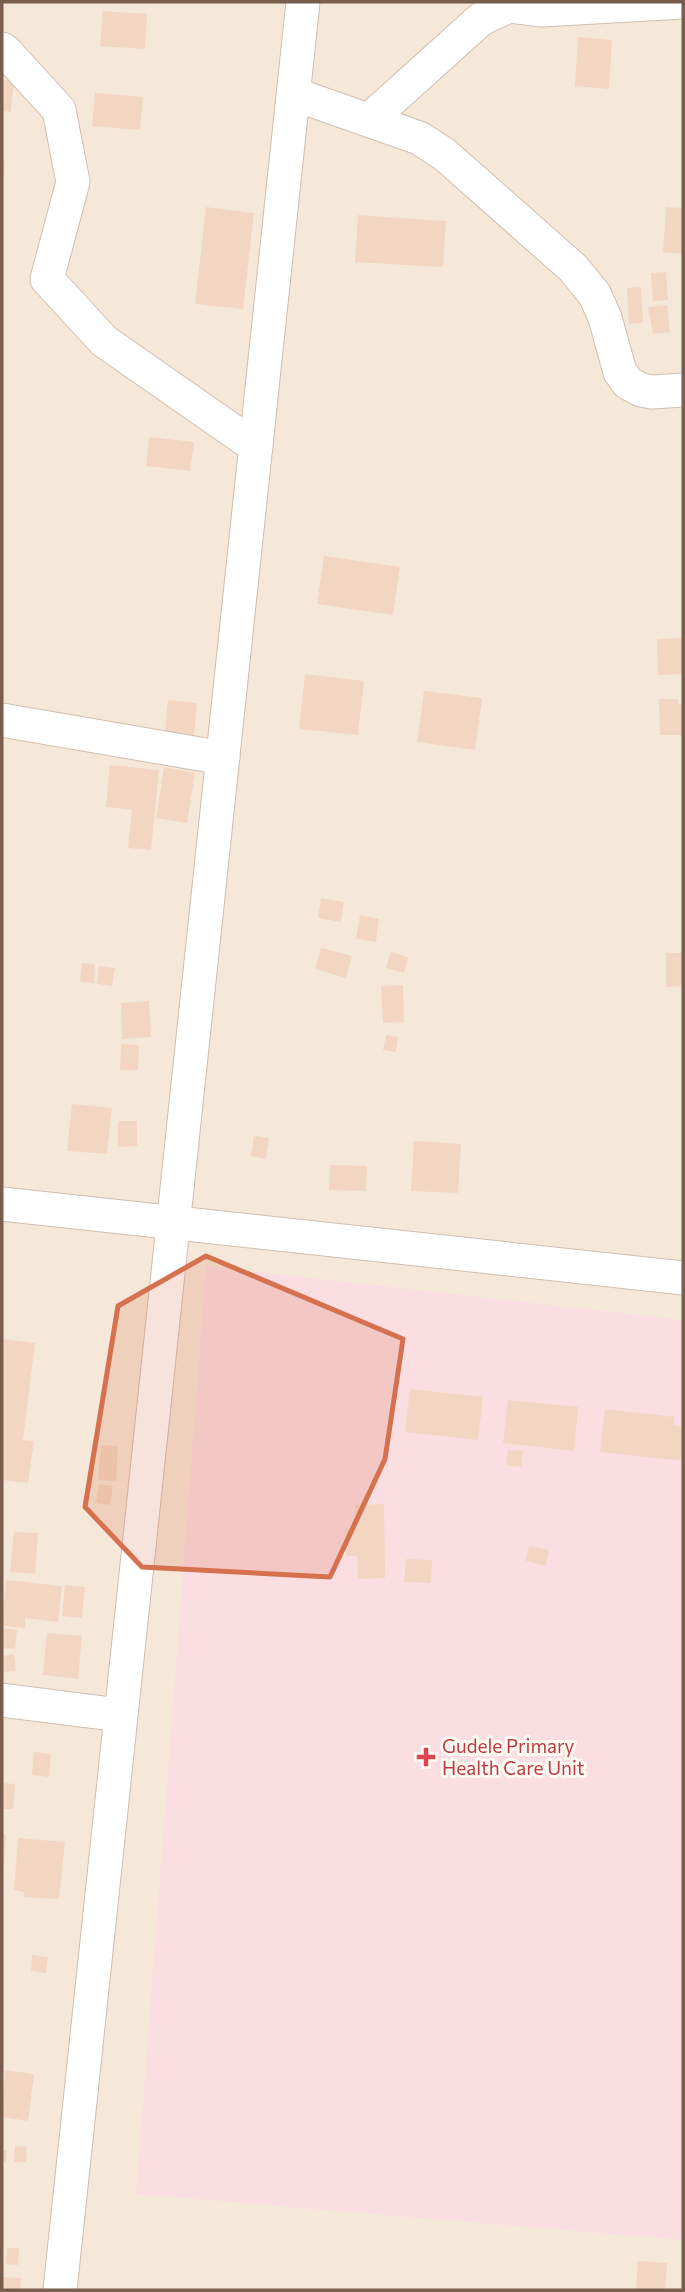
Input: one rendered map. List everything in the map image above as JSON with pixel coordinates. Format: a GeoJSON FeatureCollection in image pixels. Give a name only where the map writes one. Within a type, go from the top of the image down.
{"type":"FeatureCollection","features":[{"type":"Feature","properties":{"kind":"street"},"geometry":{"type":"LineString","coordinates":[[60,2290],[303,2]]}},
{"type":"Feature","properties":{"kind":"street"},"geometry":{"type":"LineString","coordinates":[[369,120],[481,19],[509,6],[542,10],[683,2]]}},
{"type":"Feature","properties":{"kind":"street"},"geometry":{"type":"LineString","coordinates":[[2,50],[59,110],[73,182],[47,279],[104,341],[256,447]]}},
{"type":"Feature","properties":{"kind":"street"},"geometry":{"type":"LineString","coordinates":[[294,94],[419,138],[444,154],[573,268],[596,295],[620,372],[628,383],[652,392],[683,390]]}},
{"type":"Feature","properties":{"kind":"street"},"geometry":{"type":"LineString","coordinates":[[2,720],[223,758]]}},
{"type":"Feature","properties":{"kind":"street"},"geometry":{"type":"LineString","coordinates":[[2,1205],[683,1278]]}},
{"type":"Feature","properties":{"kind":"street"},"geometry":{"type":"LineString","coordinates":[[2,1700],[120,1715]]}},
{"type":"Feature","properties":{"kind":"highlighted area"},"geometry":{"type":"Polygon","coordinates":[[[206,1256],[403,1339],[385,1459],[330,1577],[142,1567],[85,1507],[118,1306],[206,1256]]]}},
{"type":"Feature","properties":{"kind":"shaded area"},"geometry":{"type":"Polygon","coordinates":[[[2,2],[683,2],[683,2290],[2,2290],[2,2]]]}},
{"type":"Feature","properties":{"kind":"shaded area","name":"Gudele Primary Health Care Unit"},"geometry":{"type":"Polygon","coordinates":[[[206,1266],[683,1320],[683,2240],[136,2194],[206,1266]]]}},
{"type":"Feature","properties":{"kind":"building"},"geometry":{"type":"Polygon","coordinates":[[[103,11],[147,14],[145,49],[100,46],[103,11]]]}},
{"type":"Feature","properties":{"kind":"building"},"geometry":{"type":"Polygon","coordinates":[[[578,37],[612,40],[609,89],[575,86],[578,37]]]}},
{"type":"Feature","properties":{"kind":"building"},"geometry":{"type":"Polygon","coordinates":[[[2,80],[14,81],[11,112],[2,111],[2,80]]]}},
{"type":"Feature","properties":{"kind":"building"},"geometry":{"type":"Polygon","coordinates":[[[95,93],[143,97],[140,130],[92,126],[95,93]]]}},
{"type":"Feature","properties":{"kind":"building"},"geometry":{"type":"Polygon","coordinates":[[[2,159],[5,160],[4,177],[2,177],[2,159]]]}},
{"type":"Feature","properties":{"kind":"building"},"geometry":{"type":"Polygon","coordinates":[[[206,207],[254,213],[243,309],[195,304],[206,207]]]}},
{"type":"Feature","properties":{"kind":"building"},"geometry":{"type":"Polygon","coordinates":[[[666,207],[683,208],[683,254],[663,252],[666,207]]]}},
{"type":"Feature","properties":{"kind":"building"},"geometry":{"type":"Polygon","coordinates":[[[358,215],[446,221],[443,267],[355,262],[358,215]]]}},
{"type":"Feature","properties":{"kind":"building"},"geometry":{"type":"Polygon","coordinates":[[[666,272],[668,300],[653,301],[651,273],[666,272]]]}},
{"type":"Feature","properties":{"kind":"building"},"geometry":{"type":"Polygon","coordinates":[[[641,287],[643,323],[629,324],[627,288],[641,287]]]}},
{"type":"Feature","properties":{"kind":"building"},"geometry":{"type":"Polygon","coordinates":[[[667,305],[670,332],[653,334],[648,307],[667,305]]]}},
{"type":"Feature","properties":{"kind":"building"},"geometry":{"type":"Polygon","coordinates":[[[149,437],[194,442],[190,471],[146,466],[149,437]]]}},
{"type":"Feature","properties":{"kind":"building"},"geometry":{"type":"Polygon","coordinates":[[[324,556],[400,567],[393,615],[317,604],[324,556]]]}},
{"type":"Feature","properties":{"kind":"building"},"geometry":{"type":"Polygon","coordinates":[[[683,638],[683,674],[658,675],[657,639],[683,638]]]}},
{"type":"Feature","properties":{"kind":"building"},"geometry":{"type":"Polygon","coordinates":[[[305,674],[364,681],[358,735],[299,729],[305,674]]]}},
{"type":"Feature","properties":{"kind":"building"},"geometry":{"type":"Polygon","coordinates":[[[424,691],[482,698],[475,750],[417,742],[424,691]]]}},
{"type":"Feature","properties":{"kind":"building"},"geometry":{"type":"Polygon","coordinates":[[[659,699],[678,699],[678,704],[683,704],[683,735],[660,735],[659,699]]]}},
{"type":"Feature","properties":{"kind":"building"},"geometry":{"type":"Polygon","coordinates":[[[168,700],[197,703],[193,745],[164,742],[168,700]]]}},
{"type":"Feature","properties":{"kind":"building"},"geometry":{"type":"Polygon","coordinates":[[[110,765],[159,770],[151,850],[128,848],[132,810],[106,807],[110,765]]]}},
{"type":"Feature","properties":{"kind":"building"},"geometry":{"type":"Polygon","coordinates":[[[164,767],[195,773],[187,823],[156,818],[164,767]]]}},
{"type":"Feature","properties":{"kind":"building"},"geometry":{"type":"Polygon","coordinates":[[[321,898],[344,902],[341,922],[318,918],[321,898]]]}},
{"type":"Feature","properties":{"kind":"building"},"geometry":{"type":"Polygon","coordinates":[[[360,915],[379,919],[376,942],[356,939],[360,915]]]}},
{"type":"Feature","properties":{"kind":"building"},"geometry":{"type":"Polygon","coordinates":[[[321,948],[352,956],[346,978],[315,969],[321,948]]]}},
{"type":"Feature","properties":{"kind":"building"},"geometry":{"type":"Polygon","coordinates":[[[391,952],[408,957],[404,973],[386,968],[391,952]]]}},
{"type":"Feature","properties":{"kind":"building"},"geometry":{"type":"Polygon","coordinates":[[[666,953],[683,953],[683,986],[666,987],[666,953]]]}},
{"type":"Feature","properties":{"kind":"building"},"geometry":{"type":"Polygon","coordinates":[[[82,963],[95,964],[94,983],[80,982],[82,963]]]}},
{"type":"Feature","properties":{"kind":"building"},"geometry":{"type":"Polygon","coordinates":[[[99,966],[115,968],[112,986],[97,984],[99,966]]]}},
{"type":"Feature","properties":{"kind":"building"},"geometry":{"type":"Polygon","coordinates":[[[403,985],[404,1022],[383,1023],[381,986],[403,985]]]}},
{"type":"Feature","properties":{"kind":"building"},"geometry":{"type":"Polygon","coordinates":[[[149,1001],[151,1037],[122,1039],[121,1003],[149,1001]]]}},
{"type":"Feature","properties":{"kind":"building"},"geometry":{"type":"Polygon","coordinates":[[[386,1035],[398,1037],[396,1052],[383,1050],[386,1035]]]}},
{"type":"Feature","properties":{"kind":"building"},"geometry":{"type":"Polygon","coordinates":[[[121,1044],[139,1045],[138,1070],[120,1070],[121,1044]]]}},
{"type":"Feature","properties":{"kind":"building"},"geometry":{"type":"Polygon","coordinates":[[[72,1104],[112,1108],[107,1154],[67,1151],[72,1104]]]}},
{"type":"Feature","properties":{"kind":"building"},"geometry":{"type":"Polygon","coordinates":[[[118,1121],[137,1121],[137,1146],[118,1147],[118,1121]]]}},
{"type":"Feature","properties":{"kind":"building"},"geometry":{"type":"Polygon","coordinates":[[[254,1136],[269,1138],[266,1159],[251,1156],[254,1136]]]}},
{"type":"Feature","properties":{"kind":"building"},"geometry":{"type":"Polygon","coordinates":[[[414,1141],[461,1144],[458,1193],[411,1191],[414,1141]]]}},
{"type":"Feature","properties":{"kind":"building"},"geometry":{"type":"Polygon","coordinates":[[[330,1165],[367,1166],[366,1191],[329,1190],[330,1165]]]}},
{"type":"Feature","properties":{"kind":"building"},"geometry":{"type":"Polygon","coordinates":[[[2,1339],[35,1343],[23,1440],[34,1441],[28,1483],[2,1480],[2,1339]]]}},
{"type":"Feature","properties":{"kind":"building"},"geometry":{"type":"Polygon","coordinates":[[[410,1389],[483,1397],[478,1440],[405,1432],[410,1389]]]}},
{"type":"Feature","properties":{"kind":"building"},"geometry":{"type":"Polygon","coordinates":[[[508,1400],[578,1407],[574,1451],[503,1443],[508,1400]]]}},
{"type":"Feature","properties":{"kind":"building"},"geometry":{"type":"Polygon","coordinates":[[[605,1409],[674,1417],[673,1425],[683,1426],[683,1461],[600,1452],[605,1409]]]}},
{"type":"Feature","properties":{"kind":"building"},"geometry":{"type":"Polygon","coordinates":[[[101,1445],[118,1446],[116,1481],[98,1480],[101,1445]]]}},
{"type":"Feature","properties":{"kind":"building"},"geometry":{"type":"Polygon","coordinates":[[[508,1450],[523,1451],[521,1467],[506,1465],[508,1450]]]}},
{"type":"Feature","properties":{"kind":"building"},"geometry":{"type":"Polygon","coordinates":[[[99,1484],[113,1486],[110,1505],[96,1503],[99,1484]]]}},
{"type":"Feature","properties":{"kind":"building"},"geometry":{"type":"Polygon","coordinates":[[[384,1504],[385,1578],[358,1579],[357,1556],[346,1556],[345,1528],[356,1528],[355,1505],[384,1504]]]}},
{"type":"Feature","properties":{"kind":"building"},"geometry":{"type":"Polygon","coordinates":[[[14,1532],[38,1533],[35,1574],[10,1572],[14,1532]]]}},
{"type":"Feature","properties":{"kind":"building"},"geometry":{"type":"Polygon","coordinates":[[[529,1546],[549,1550],[546,1566],[526,1561],[529,1546]]]}},
{"type":"Feature","properties":{"kind":"building"},"geometry":{"type":"Polygon","coordinates":[[[406,1559],[432,1560],[431,1583],[404,1582],[406,1559]]]}},
{"type":"Feature","properties":{"kind":"building"},"geometry":{"type":"Polygon","coordinates":[[[6,1580],[62,1586],[58,1622],[25,1618],[25,1628],[2,1626],[6,1580]]]}},
{"type":"Feature","properties":{"kind":"building"},"geometry":{"type":"Polygon","coordinates":[[[65,1585],[85,1587],[82,1618],[62,1616],[65,1585]]]}},
{"type":"Feature","properties":{"kind":"building"},"geometry":{"type":"Polygon","coordinates":[[[2,1628],[17,1630],[15,1649],[2,1648],[2,1628]]]}},
{"type":"Feature","properties":{"kind":"building"},"geometry":{"type":"Polygon","coordinates":[[[47,1633],[82,1636],[78,1679],[43,1675],[47,1633]]]}},
{"type":"Feature","properties":{"kind":"building"},"geometry":{"type":"Polygon","coordinates":[[[14,1654],[16,1671],[2,1672],[2,1656],[14,1654]]]}},
{"type":"Feature","properties":{"kind":"building"},"geometry":{"type":"Polygon","coordinates":[[[34,1752],[51,1754],[49,1777],[32,1775],[34,1752]]]}},
{"type":"Feature","properties":{"kind":"building"},"geometry":{"type":"Polygon","coordinates":[[[2,1783],[15,1784],[13,1809],[2,1809],[2,1783]]]}},
{"type":"Feature","properties":{"kind":"building"},"geometry":{"type":"Polygon","coordinates":[[[2,1835],[6,1835],[4,1867],[2,1867],[2,1835]]]}},
{"type":"Feature","properties":{"kind":"building"},"geometry":{"type":"Polygon","coordinates":[[[18,1838],[65,1842],[59,1899],[24,1897],[24,1892],[14,1890],[18,1838]]]}},
{"type":"Feature","properties":{"kind":"building"},"geometry":{"type":"Polygon","coordinates":[[[32,1955],[48,1957],[46,1973],[31,1971],[32,1955]]]}},
{"type":"Feature","properties":{"kind":"building"},"geometry":{"type":"Polygon","coordinates":[[[5,2070],[34,2074],[28,2121],[2,2117],[5,2070]]]}},
{"type":"Feature","properties":{"kind":"building"},"geometry":{"type":"Polygon","coordinates":[[[15,2146],[27,2147],[26,2162],[14,2162],[15,2146]]]}},
{"type":"Feature","properties":{"kind":"building"},"geometry":{"type":"Polygon","coordinates":[[[2,2150],[7,2150],[6,2162],[2,2162],[2,2150]]]}},
{"type":"Feature","properties":{"kind":"building"},"geometry":{"type":"Polygon","coordinates":[[[7,2248],[19,2248],[18,2265],[6,2264],[7,2248]]]}},
{"type":"Feature","properties":{"kind":"building"},"geometry":{"type":"Polygon","coordinates":[[[638,2261],[667,2263],[665,2290],[636,2290],[638,2261]]]}},
{"type":"Feature","properties":{"kind":"building"},"geometry":{"type":"Polygon","coordinates":[[[2,2277],[21,2278],[20,2290],[2,2290],[2,2277]]]}},
{"type":"Feature","properties":{"kind":"place","name":"Gudele Primary Health Care Unit"},"geometry":{"type":"Point","coordinates":[426,1757]}}]}
